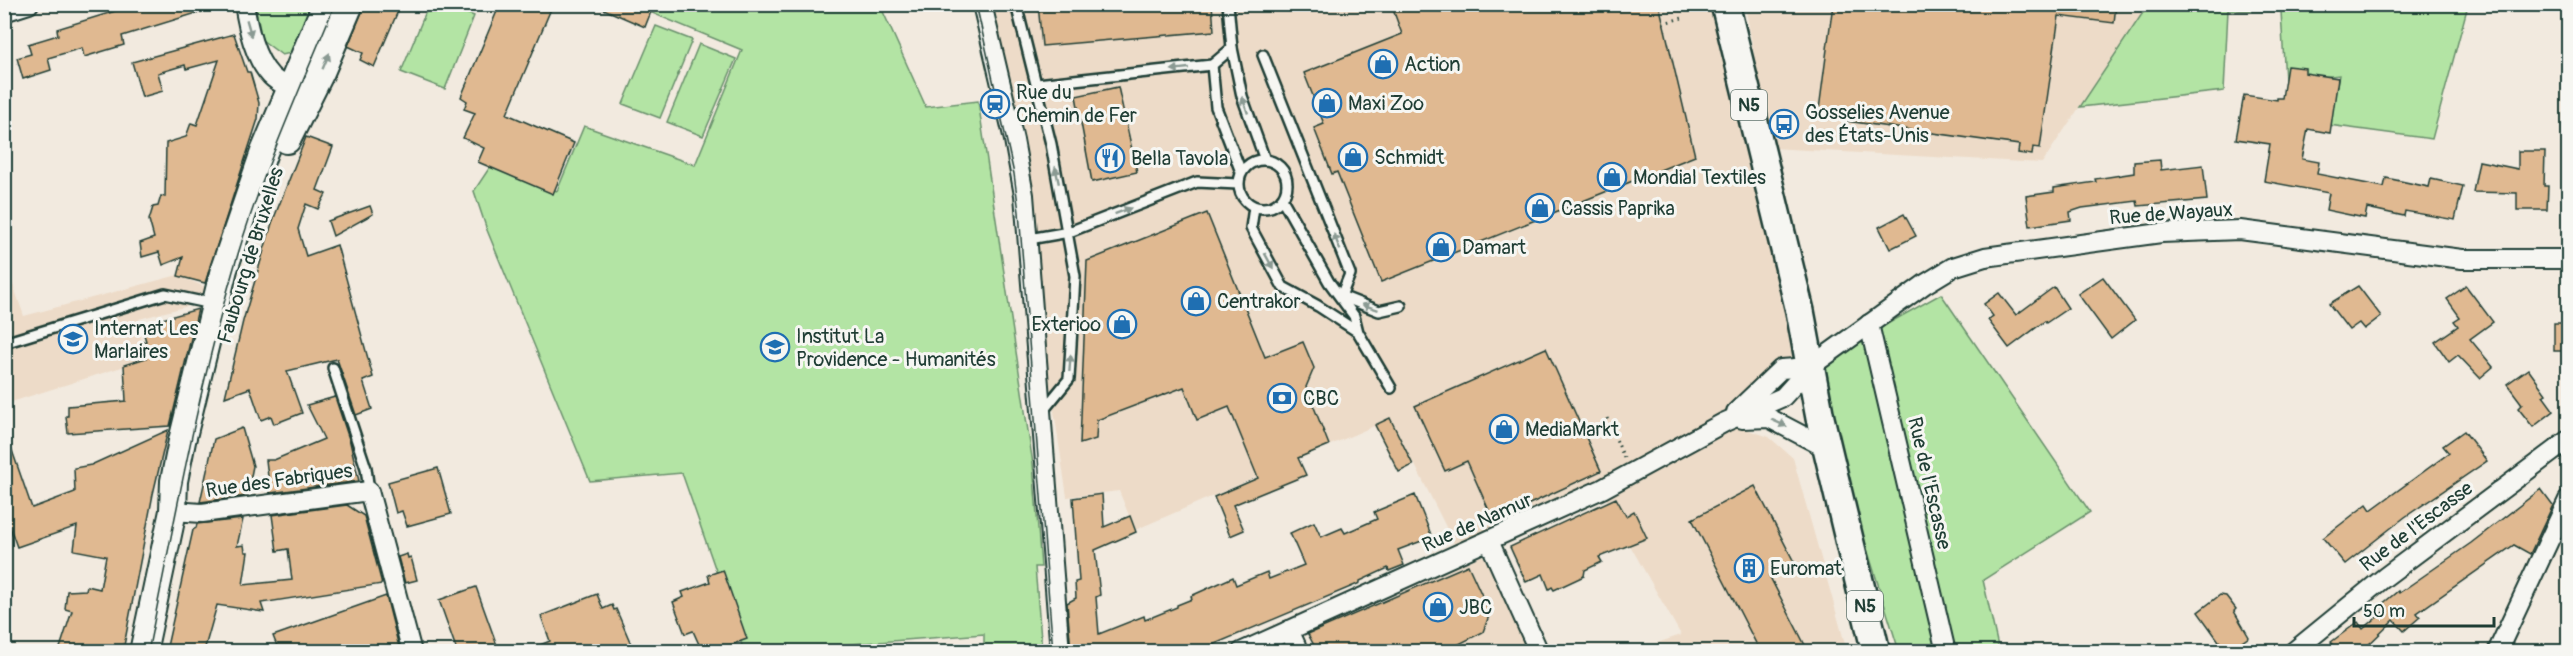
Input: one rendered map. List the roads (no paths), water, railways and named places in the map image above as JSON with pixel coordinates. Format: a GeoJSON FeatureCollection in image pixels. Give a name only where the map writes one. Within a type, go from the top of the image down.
{"type":"FeatureCollection","features":[{"type":"Feature","properties":{"kind":"main road","name":"N5"},"geometry":{"type":"LineString","coordinates":[[1725,4],[1800,311],[1828,449],[1876,651]]}},
{"type":"Feature","properties":{"kind":"street"},"geometry":{"type":"LineString","coordinates":[[4,12],[28,4]]}},
{"type":"Feature","properties":{"kind":"street"},"geometry":{"type":"LineString","coordinates":[[244,4],[247,26],[267,70],[272,77],[300,92]]}},
{"type":"Feature","properties":{"kind":"street","name":"Faubourg de Bruxelles"},"geometry":{"type":"LineString","coordinates":[[173,511],[191,484],[224,337],[248,248],[284,148],[326,4]]}},
{"type":"Feature","properties":{"kind":"street","name":"Faubourg de Bruxelles"},"geometry":{"type":"LineString","coordinates":[[143,651],[173,511],[174,481],[182,441],[215,305],[249,193],[300,92],[321,72],[350,4]]}},
{"type":"Feature","properties":{"kind":"street"},"geometry":{"type":"LineString","coordinates":[[982,4],[1014,140],[1029,239],[1060,651]]}},
{"type":"Feature","properties":{"kind":"street","name":"Rue de Wayaux"},"geometry":{"type":"LineString","coordinates":[[1810,367],[1925,284],[1953,267],[1986,257],[2161,233],[2240,230],[2462,260],[2568,260]]}},
{"type":"Feature","properties":{"kind":"street","name":"Rue de l'Escasse"},"geometry":{"type":"LineString","coordinates":[[1869,324],[1946,651]]}},
{"type":"Feature","properties":{"kind":"street"},"geometry":{"type":"LineString","coordinates":[[1725,422],[1781,369],[1810,367]]}},
{"type":"Feature","properties":{"kind":"street","name":"Rue de Namur"},"geometry":{"type":"LineString","coordinates":[[1241,651],[1489,542],[1631,475],[1725,422],[1769,418],[1828,449]]}},
{"type":"Feature","properties":{"kind":"street","name":"Rue de l'Escasse"},"geometry":{"type":"LineString","coordinates":[[2293,651],[2395,570],[2568,440]]}},
{"type":"Feature","properties":{"kind":"street","name":"Rue des Fabriques"},"geometry":{"type":"LineString","coordinates":[[173,511],[202,513],[369,491],[412,651]]}},
{"type":"Feature","properties":{"kind":"street"},"geometry":{"type":"LineString","coordinates":[[2497,651],[2568,500]]}},
{"type":"Feature","properties":{"kind":"street"},"geometry":{"type":"LineString","coordinates":[[1489,542],[1539,651]]}},
{"type":"Feature","properties":{"kind":"street"},"geometry":{"type":"LineString","coordinates":[[1289,630],[1299,651]]}},
{"type":"Feature","properties":{"kind":"lane"},"geometry":{"type":"LineString","coordinates":[[1016,4],[1037,84],[1069,232],[1075,276],[1069,379],[1042,412]]}},
{"type":"Feature","properties":{"kind":"lane"},"geometry":{"type":"LineString","coordinates":[[1228,4],[1232,48],[1242,96],[1264,160]]}},
{"type":"Feature","properties":{"kind":"lane"},"geometry":{"type":"LineString","coordinates":[[1037,84],[1212,65],[1232,48]]}},
{"type":"Feature","properties":{"kind":"lane"},"geometry":{"type":"LineString","coordinates":[[1263,55],[1350,274],[1341,296]]}},
{"type":"Feature","properties":{"kind":"lane"},"geometry":{"type":"LineString","coordinates":[[1212,65],[1216,107],[1241,172]]}},
{"type":"Feature","properties":{"kind":"lane"},"geometry":{"type":"LineString","coordinates":[[1264,160],[1278,166],[1286,178],[1285,193],[1281,199],[1269,207],[1254,207],[1245,200],[1238,184],[1241,172],[1251,163],[1264,160]]}},
{"type":"Feature","properties":{"kind":"lane"},"geometry":{"type":"LineString","coordinates":[[1029,239],[1069,232],[1197,182],[1238,184]]}},
{"type":"Feature","properties":{"kind":"lane"},"geometry":{"type":"LineString","coordinates":[[1281,199],[1329,282],[1354,316],[1358,332],[1390,388]]}},
{"type":"Feature","properties":{"kind":"lane"},"geometry":{"type":"LineString","coordinates":[[1254,207],[1251,228],[1283,287],[1358,332]]}},
{"type":"Feature","properties":{"kind":"lane"},"geometry":{"type":"LineString","coordinates":[[4,343],[165,294],[203,302],[202,300],[215,305]]}},
{"type":"Feature","properties":{"kind":"lane"},"geometry":{"type":"LineString","coordinates":[[1341,296],[1379,311],[1401,306]]}},
{"type":"Feature","properties":{"kind":"lane"},"geometry":{"type":"LineString","coordinates":[[333,368],[366,468],[369,491]]}},
{"type":"Feature","properties":{"kind":"tram line"},"geometry":{"type":"LineString","coordinates":[[148,652],[211,352],[238,254],[271,159],[335,4]]}},
{"type":"Feature","properties":{"kind":"tram line"},"geometry":{"type":"LineString","coordinates":[[976,4],[1014,174],[1019,212],[1053,652]]}},
{"type":"Feature","properties":{"kind":"place","name":"Action"},"geometry":{"type":"Point","coordinates":[1383,64]}},
{"type":"Feature","properties":{"kind":"place","name":"Maxi Zoo"},"geometry":{"type":"Point","coordinates":[1327,103]}},
{"type":"Feature","properties":{"kind":"place","name":"Rue du Chemin de Fer"},"geometry":{"type":"Point","coordinates":[995,104]}},
{"type":"Feature","properties":{"kind":"place","name":"Gosselies Avenue des États-Unis"},"geometry":{"type":"Point","coordinates":[1784,124]}},
{"type":"Feature","properties":{"kind":"place","name":"Schmidt"},"geometry":{"type":"Point","coordinates":[1353,157]}},
{"type":"Feature","properties":{"kind":"place","name":"Bella Tavola"},"geometry":{"type":"Point","coordinates":[1110,158]}},
{"type":"Feature","properties":{"kind":"place","name":"Mondial Textiles"},"geometry":{"type":"Point","coordinates":[1612,177]}},
{"type":"Feature","properties":{"kind":"place","name":"Cassis Paprika"},"geometry":{"type":"Point","coordinates":[1540,208]}},
{"type":"Feature","properties":{"kind":"place","name":"Damart"},"geometry":{"type":"Point","coordinates":[1441,247]}},
{"type":"Feature","properties":{"kind":"place","name":"Centrakor"},"geometry":{"type":"Point","coordinates":[1196,301]}},
{"type":"Feature","properties":{"kind":"place","name":"Exterioo"},"geometry":{"type":"Point","coordinates":[1122,324]}},
{"type":"Feature","properties":{"kind":"place","name":"Internat Les Marlaires"},"geometry":{"type":"Point","coordinates":[73,339]}},
{"type":"Feature","properties":{"kind":"place","name":"Institut La Providence - Humanités"},"geometry":{"type":"Point","coordinates":[775,347]}},
{"type":"Feature","properties":{"kind":"place","name":"CBC"},"geometry":{"type":"Point","coordinates":[1282,398]}},
{"type":"Feature","properties":{"kind":"place","name":"MediaMarkt"},"geometry":{"type":"Point","coordinates":[1504,429]}},
{"type":"Feature","properties":{"kind":"place","name":"Euromat"},"geometry":{"type":"Point","coordinates":[1749,568]}},
{"type":"Feature","properties":{"kind":"place","name":"JBC"},"geometry":{"type":"Point","coordinates":[1438,607]}}]}
